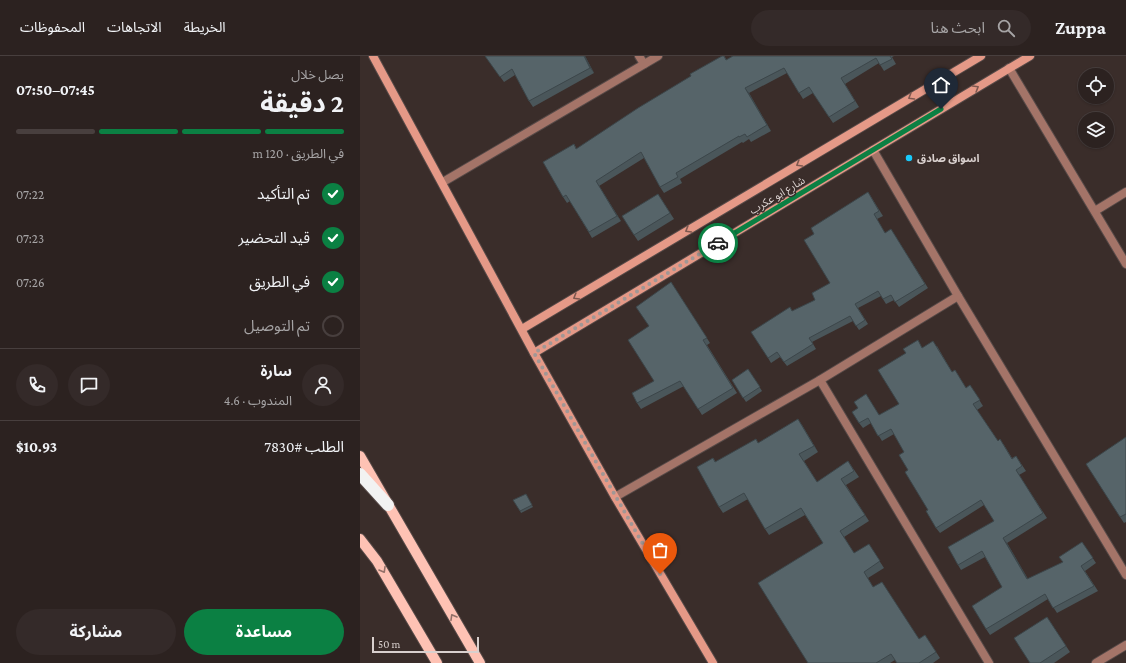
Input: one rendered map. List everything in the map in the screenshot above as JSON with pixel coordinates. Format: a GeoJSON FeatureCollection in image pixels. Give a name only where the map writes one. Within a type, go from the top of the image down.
{"type":"FeatureCollection","features":[{"type":"Feature","properties":{"kind":"highway"},"geometry":{"type":"LineString","coordinates":[[360,474],[388,505]]}},
{"type":"Feature","properties":{"kind":"main road"},"geometry":{"type":"LineString","coordinates":[[360,456],[480,663]]}},
{"type":"Feature","properties":{"kind":"main road"},"geometry":{"type":"LineString","coordinates":[[360,539],[377,561],[437,663]]}},
{"type":"Feature","properties":{"kind":"street"},"geometry":{"type":"LineString","coordinates":[[373,56],[443,182],[534,353],[615,497],[713,663]]}},
{"type":"Feature","properties":{"kind":"street"},"geometry":{"type":"LineString","coordinates":[[639,56],[644,64]]}},
{"type":"Feature","properties":{"kind":"street"},"geometry":{"type":"LineString","coordinates":[[443,182],[658,56]]}},
{"type":"Feature","properties":{"kind":"street"},"geometry":{"type":"LineString","coordinates":[[522,329],[981,56]]}},
{"type":"Feature","properties":{"kind":"street","name":"شارع ابو عكرب"},"geometry":{"type":"LineString","coordinates":[[534,353],[1030,56]]}},
{"type":"Feature","properties":{"kind":"street"},"geometry":{"type":"LineString","coordinates":[[1009,68],[1126,264]]}},
{"type":"Feature","properties":{"kind":"street"},"geometry":{"type":"LineString","coordinates":[[873,150],[958,296],[1126,575]]}},
{"type":"Feature","properties":{"kind":"street"},"geometry":{"type":"LineString","coordinates":[[1095,211],[1126,192]]}},
{"type":"Feature","properties":{"kind":"street"},"geometry":{"type":"LineString","coordinates":[[615,497],[820,380],[958,296]]}},
{"type":"Feature","properties":{"kind":"street"},"geometry":{"type":"LineString","coordinates":[[820,380],[989,663]]}},
{"type":"Feature","properties":{"kind":"street"},"geometry":{"type":"LineString","coordinates":[[1096,663],[1126,645]]}},
{"type":"Feature","properties":{"kind":"building"},"geometry":{"type":"Polygon","coordinates":[[[485,56],[584,56],[590,68],[529,101],[512,69],[500,77],[485,56]]]}},
{"type":"Feature","properties":{"kind":"building"},"geometry":{"type":"Polygon","coordinates":[[[724,56],[726,60],[733,56],[890,56],[892,59],[880,65],[876,58],[841,78],[855,101],[829,117],[809,87],[799,93],[784,68],[745,88],[767,125],[747,137],[745,134],[739,136],[676,173],[678,177],[660,187],[641,152],[596,181],[617,216],[589,232],[566,195],[563,197],[543,162],[574,144],[576,149],[638,108],[691,76],[690,74],[724,56]]]}},
{"type":"Feature","properties":{"kind":"building"},"geometry":{"type":"Polygon","coordinates":[[[868,192],[879,211],[874,214],[885,233],[891,229],[925,284],[895,302],[891,295],[883,299],[878,291],[855,304],[865,320],[856,326],[850,316],[809,338],[813,344],[784,362],[777,352],[768,358],[751,332],[790,307],[792,311],[815,300],[812,293],[830,283],[804,240],[814,234],[811,228],[868,192]]]}},
{"type":"Feature","properties":{"kind":"building"},"geometry":{"type":"Polygon","coordinates":[[[658,194],[670,213],[634,235],[622,216],[658,194]]]}},
{"type":"Feature","properties":{"kind":"building"},"geometry":{"type":"Polygon","coordinates":[[[671,282],[707,338],[703,340],[733,388],[698,409],[680,381],[637,403],[632,393],[654,381],[628,340],[649,326],[636,307],[671,282]]]}},
{"type":"Feature","properties":{"kind":"building"},"geometry":{"type":"Polygon","coordinates":[[[918,340],[922,348],[933,341],[952,372],[955,370],[966,388],[970,385],[980,400],[973,404],[998,441],[1000,439],[1012,459],[1016,456],[1022,466],[1016,470],[1043,513],[1003,538],[1027,579],[1063,562],[1059,557],[1082,542],[1093,558],[1081,566],[1094,586],[1053,608],[1045,594],[986,629],[972,606],[1002,587],[982,551],[958,565],[948,547],[994,521],[981,500],[936,528],[926,511],[928,510],[905,472],[908,470],[899,455],[904,452],[891,429],[878,436],[868,418],[859,423],[852,412],[858,408],[854,402],[866,394],[879,415],[899,404],[878,370],[906,353],[903,349],[918,340]]]}},
{"type":"Feature","properties":{"kind":"building"},"geometry":{"type":"Polygon","coordinates":[[[748,369],[760,387],[743,398],[732,380],[748,369]]]}},
{"type":"Feature","properties":{"kind":"building"},"geometry":{"type":"Polygon","coordinates":[[[798,419],[814,446],[799,454],[817,482],[848,461],[854,471],[841,479],[865,515],[840,531],[854,553],[869,544],[880,561],[864,572],[873,587],[882,582],[919,639],[925,635],[936,652],[919,663],[897,663],[891,654],[876,663],[808,663],[758,583],[823,543],[801,508],[765,529],[744,493],[719,507],[697,467],[713,458],[715,462],[756,439],[758,443],[798,419]]]}},
{"type":"Feature","properties":{"kind":"building"},"geometry":{"type":"Polygon","coordinates":[[[1126,437],[1126,514],[1120,517],[1086,464],[1126,437]]]}},
{"type":"Feature","properties":{"kind":"building"},"geometry":{"type":"Polygon","coordinates":[[[526,494],[532,505],[520,511],[513,500],[526,494]]]}},
{"type":"Feature","properties":{"kind":"building"},"geometry":{"type":"Polygon","coordinates":[[[1047,617],[1066,646],[1040,663],[1030,663],[1014,638],[1047,617]]]}},
{"type":"Feature","properties":{"kind":"way so far"},"geometry":{"type":"LineString","coordinates":[[660,574],[534,353],[718,243]]}},
{"type":"Feature","properties":{"kind":"place","name":"اسواق صادق"},"geometry":{"type":"Point","coordinates":[909,158]}},
{"type":"Feature","properties":{"kind":"route"},"geometry":{"type":"LineString","coordinates":[[718,243],[941,109]]}}]}
